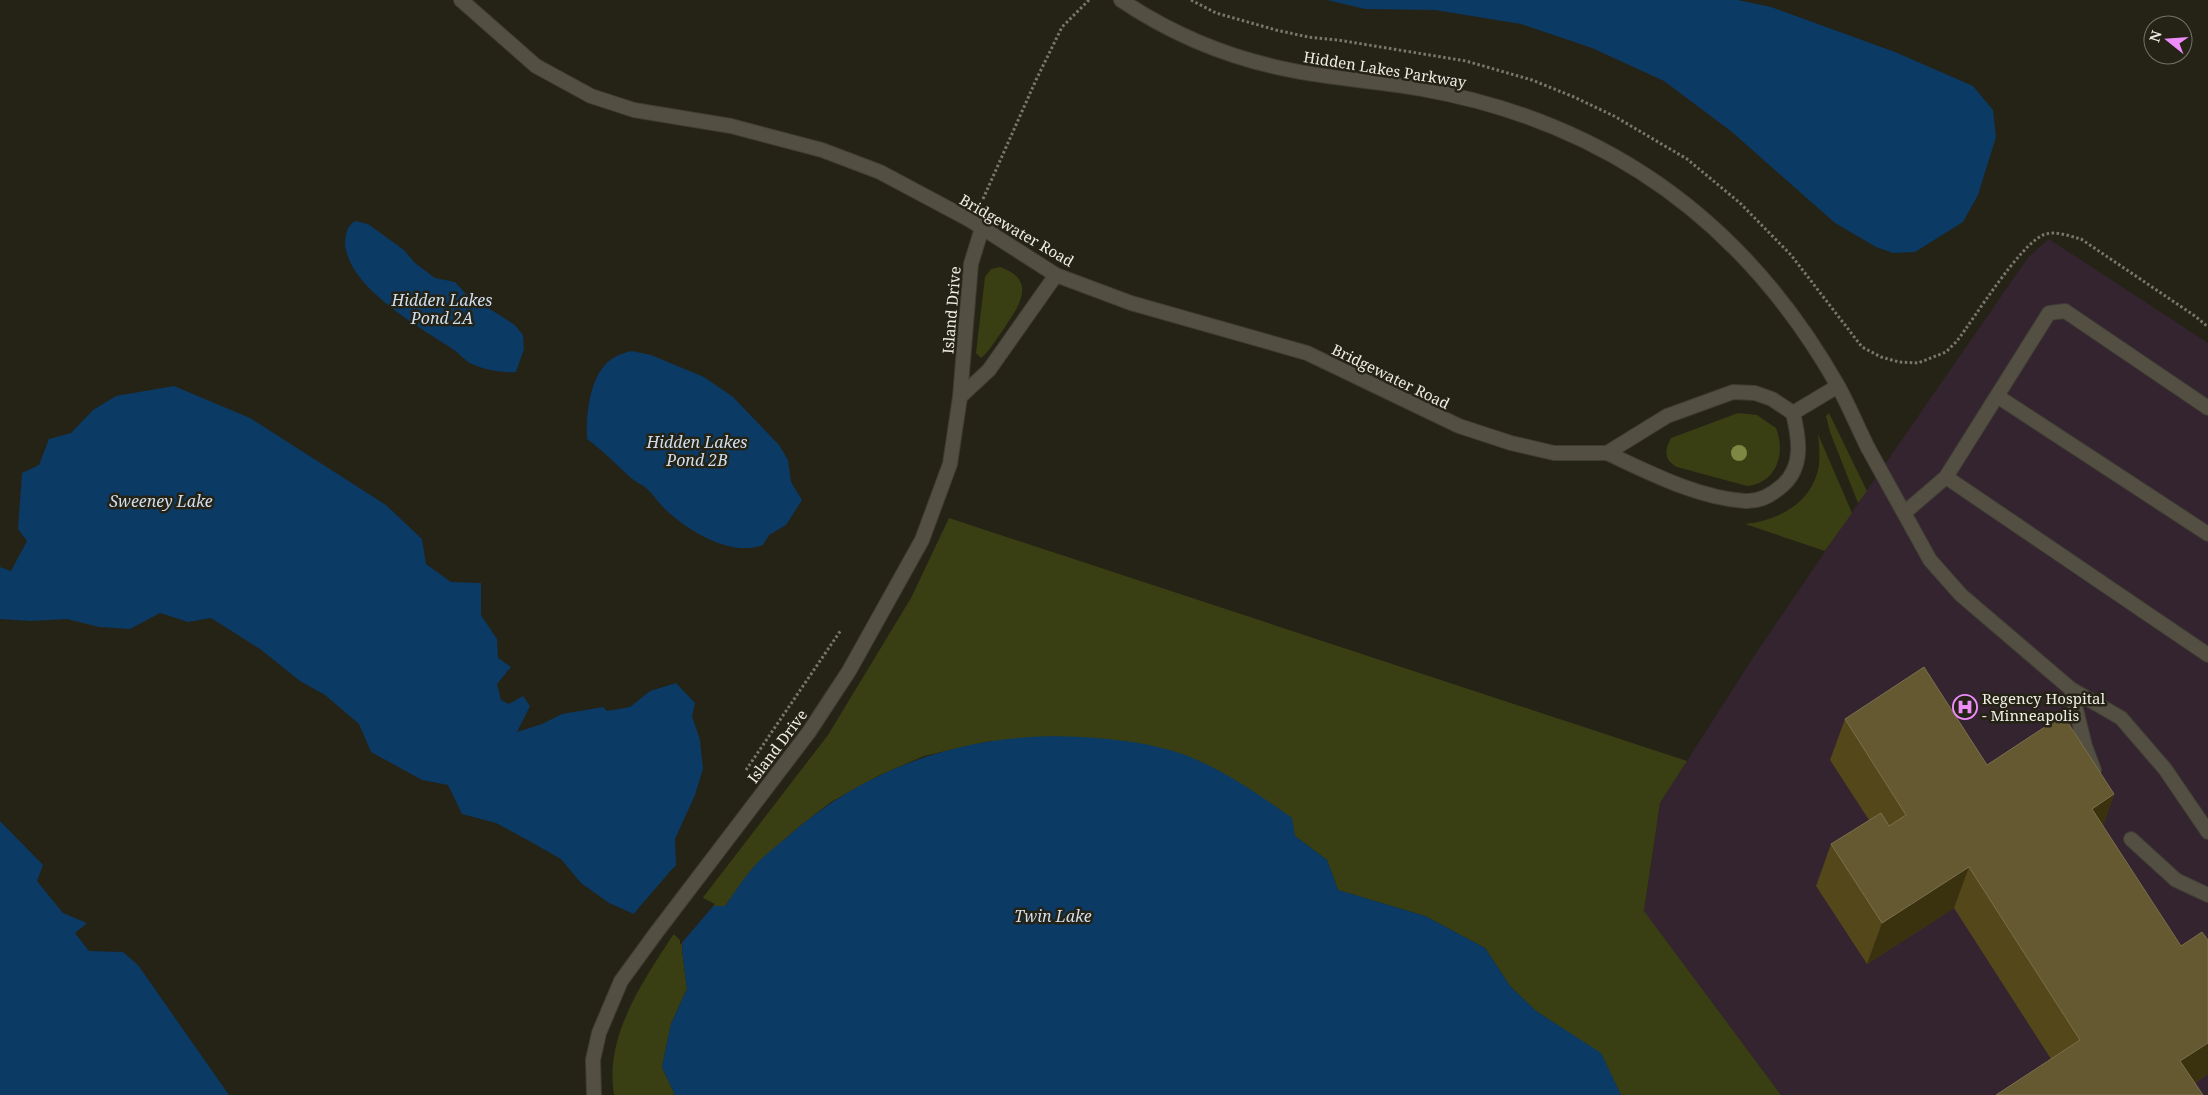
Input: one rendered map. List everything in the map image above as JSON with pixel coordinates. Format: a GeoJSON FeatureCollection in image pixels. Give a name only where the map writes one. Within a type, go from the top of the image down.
{"type":"FeatureCollection","features":[{"type":"Feature","properties":{"kind":"street","name":"Bridgewater Road"},"geometry":{"type":"LineString","coordinates":[[461,0],[536,66],[591,96],[634,110],[732,126],[822,150],[880,172],[970,220],[1056,275],[1131,303],[1307,353],[1459,426],[1554,453],[1607,453],[1673,484],[1721,497],[1747,501],[1772,494],[1788,480],[1798,460],[1799,440],[1793,413]]}},
{"type":"Feature","properties":{"kind":"street","name":"Hidden Lakes Parkway"},"geometry":{"type":"LineString","coordinates":[[1121,0],[1164,27],[1189,39],[1251,61],[1292,71],[1421,88],[1474,99],[1531,117],[1599,146],[1665,188],[1721,234],[1750,262],[1795,320],[1838,386],[1868,448],[1930,560],[1961,595],[2071,689],[2120,718],[2165,769],[2208,832]]}},
{"type":"Feature","properties":{"kind":"street","name":"Island Drive"},"geometry":{"type":"LineString","coordinates":[[594,1095],[593,1060],[599,1033],[621,981],[809,732],[849,671],[922,540],[950,464],[960,397],[971,264],[982,228]]}},
{"type":"Feature","properties":{"kind":"street"},"geometry":{"type":"LineString","coordinates":[[960,397],[989,370],[1056,275]]}},
{"type":"Feature","properties":{"kind":"street"},"geometry":{"type":"LineString","coordinates":[[1904,514],[1946,477],[2049,314],[2064,312],[2208,408]]}},
{"type":"Feature","properties":{"kind":"street"},"geometry":{"type":"LineString","coordinates":[[1607,453],[1667,416],[1733,392],[1755,393],[1772,399],[1793,413],[1838,386]]}},
{"type":"Feature","properties":{"kind":"street"},"geometry":{"type":"LineString","coordinates":[[1997,396],[2208,534]]}},
{"type":"Feature","properties":{"kind":"street"},"geometry":{"type":"LineString","coordinates":[[1946,477],[2208,655]]}},
{"type":"Feature","properties":{"kind":"street"},"geometry":{"type":"LineString","coordinates":[[2071,689],[2085,746],[2098,782]]}},
{"type":"Feature","properties":{"kind":"street"},"geometry":{"type":"LineString","coordinates":[[2131,839],[2176,880],[2208,895]]}},
{"type":"Feature","properties":{"kind":"path"},"geometry":{"type":"LineString","coordinates":[[970,220],[984,196],[1062,27],[1089,0]]}},
{"type":"Feature","properties":{"kind":"path"},"geometry":{"type":"LineString","coordinates":[[1191,0],[1216,13],[1276,30],[1466,61],[1523,77],[1574,97],[1614,116],[1687,160],[1740,203],[1791,255],[1862,347],[1880,357],[1899,362],[1918,363],[1946,352],[1957,341],[2029,244],[2044,234],[2060,233],[2081,239],[2195,316],[2208,327]]}},
{"type":"Feature","properties":{"kind":"path"},"geometry":{"type":"LineString","coordinates":[[744,772],[842,628]]}},
{"type":"Feature","properties":{"kind":"shaded area","name":"Regency Hospital - Minneapolis"},"geometry":{"type":"Polygon","coordinates":[[[2049,239],[2208,343],[2208,1095],[1781,1095],[1644,912],[1660,803],[1756,653],[1858,503],[2029,256],[2049,239]]]}},
{"type":"Feature","properties":{"kind":"green space"},"geometry":{"type":"Polygon","coordinates":[[[1000,267],[1012,273],[1019,280],[1022,287],[1022,295],[1009,321],[981,358],[976,353],[985,277],[991,269],[1000,267]]]}},
{"type":"Feature","properties":{"kind":"green space"},"geometry":{"type":"Polygon","coordinates":[[[1738,413],[1757,415],[1776,428],[1780,447],[1779,457],[1772,473],[1766,479],[1757,484],[1747,486],[1677,467],[1666,455],[1671,438],[1738,413]]]}},
{"type":"Feature","properties":{"kind":"green space"},"geometry":{"type":"Polygon","coordinates":[[[1829,413],[1867,491],[1858,503],[1830,432],[1826,416],[1829,413]]]}},
{"type":"Feature","properties":{"kind":"green space"},"geometry":{"type":"Polygon","coordinates":[[[1818,434],[1852,513],[1825,551],[1745,524],[1782,514],[1793,507],[1810,490],[1819,465],[1818,434]]]}},
{"type":"Feature","properties":{"kind":"green space"},"geometry":{"type":"Polygon","coordinates":[[[949,518],[1687,761],[1660,803],[1644,911],[1781,1095],[1621,1095],[1601,1054],[1536,1011],[1510,986],[1485,948],[1425,916],[1338,890],[1327,860],[1295,836],[990,741],[924,756],[878,776],[831,802],[795,830],[753,868],[725,906],[713,906],[701,900],[828,735],[911,598],[949,518]]]}},
{"type":"Feature","properties":{"kind":"green space"},"geometry":{"type":"Polygon","coordinates":[[[675,932],[683,939],[682,950],[687,989],[671,1024],[662,1067],[675,1095],[614,1095],[612,1073],[615,1051],[621,1030],[639,989],[675,932]]]}},
{"type":"Feature","properties":{"kind":"water"},"geometry":{"type":"Polygon","coordinates":[[[1327,0],[1738,0],[1771,7],[1895,52],[1973,86],[1993,110],[1996,137],[1978,195],[1963,222],[1915,252],[1893,253],[1876,247],[1835,223],[1732,132],[1664,81],[1592,48],[1521,24],[1435,10],[1365,9],[1327,0]]]}},
{"type":"Feature","properties":{"kind":"water","name":"Hidden Lakes Pond 2A"},"geometry":{"type":"Polygon","coordinates":[[[355,221],[368,224],[404,250],[415,263],[435,278],[455,282],[466,294],[515,325],[523,335],[524,349],[516,372],[494,371],[469,363],[454,350],[388,305],[372,291],[349,261],[345,237],[350,225],[355,221]]]}},
{"type":"Feature","properties":{"kind":"water","name":"Hidden Lakes Pond 2B"},"geometry":{"type":"Polygon","coordinates":[[[632,351],[651,355],[704,377],[733,397],[779,445],[788,460],[791,482],[802,500],[786,525],[769,535],[763,545],[751,548],[738,548],[725,545],[687,527],[667,511],[646,488],[632,479],[587,439],[587,421],[595,381],[608,362],[621,354],[632,351]]]}},
{"type":"Feature","properties":{"kind":"water","name":"Twin Lake"},"geometry":{"type":"Polygon","coordinates":[[[174,386],[250,418],[386,505],[422,539],[426,564],[451,582],[481,583],[481,615],[497,639],[498,658],[511,667],[497,684],[501,700],[509,704],[523,696],[530,706],[517,732],[542,724],[562,714],[603,707],[607,711],[630,707],[650,691],[676,683],[695,703],[692,716],[700,740],[703,769],[695,795],[675,839],[676,865],[671,872],[701,900],[713,906],[725,906],[759,861],[817,813],[851,791],[886,773],[923,758],[961,747],[1000,740],[1040,737],[1081,737],[1121,740],[1147,745],[1185,755],[1227,775],[1292,818],[1295,836],[1327,860],[1338,890],[1425,916],[1485,948],[1510,986],[1536,1011],[1601,1053],[1621,1095],[675,1095],[662,1067],[671,1024],[687,989],[682,950],[683,939],[643,903],[634,914],[609,903],[581,883],[561,859],[496,823],[462,814],[448,785],[422,780],[371,752],[359,724],[325,695],[300,681],[260,649],[211,618],[188,622],[160,613],[130,629],[99,627],[67,619],[31,621],[0,619],[0,567],[11,571],[27,541],[18,529],[22,473],[39,465],[49,439],[71,433],[93,410],[116,396],[174,386]]]}},
{"type":"Feature","properties":{"kind":"water"},"geometry":{"type":"Polygon","coordinates":[[[0,821],[43,865],[37,881],[63,913],[87,923],[75,933],[89,951],[123,952],[138,965],[229,1095],[0,1095],[0,821]]]}},
{"type":"Feature","properties":{"kind":"pier"},"geometry":{"type":"Polygon","coordinates":[[[673,868],[703,898],[715,904],[680,945],[680,940],[643,907],[639,912],[637,910],[673,868]]]}},
{"type":"Feature","properties":{"kind":"building"},"geometry":{"type":"Polygon","coordinates":[[[1924,667],[1987,765],[2063,715],[2114,794],[2092,809],[2181,946],[2202,932],[2208,940],[2208,1043],[2180,1061],[2203,1095],[1996,1095],[2080,1040],[1969,867],[1882,923],[1831,844],[1881,813],[1889,826],[1906,815],[1845,719],[1924,667]]]}},
{"type":"Feature","properties":{"kind":"place","name":"Regency Hospital - Minneapolis"},"geometry":{"type":"Point","coordinates":[1965,707]}},
{"type":"Feature","properties":{"kind":"water label","name":"Sweeney Lake"},"geometry":{"type":"Point","coordinates":[161,501]}}]}
